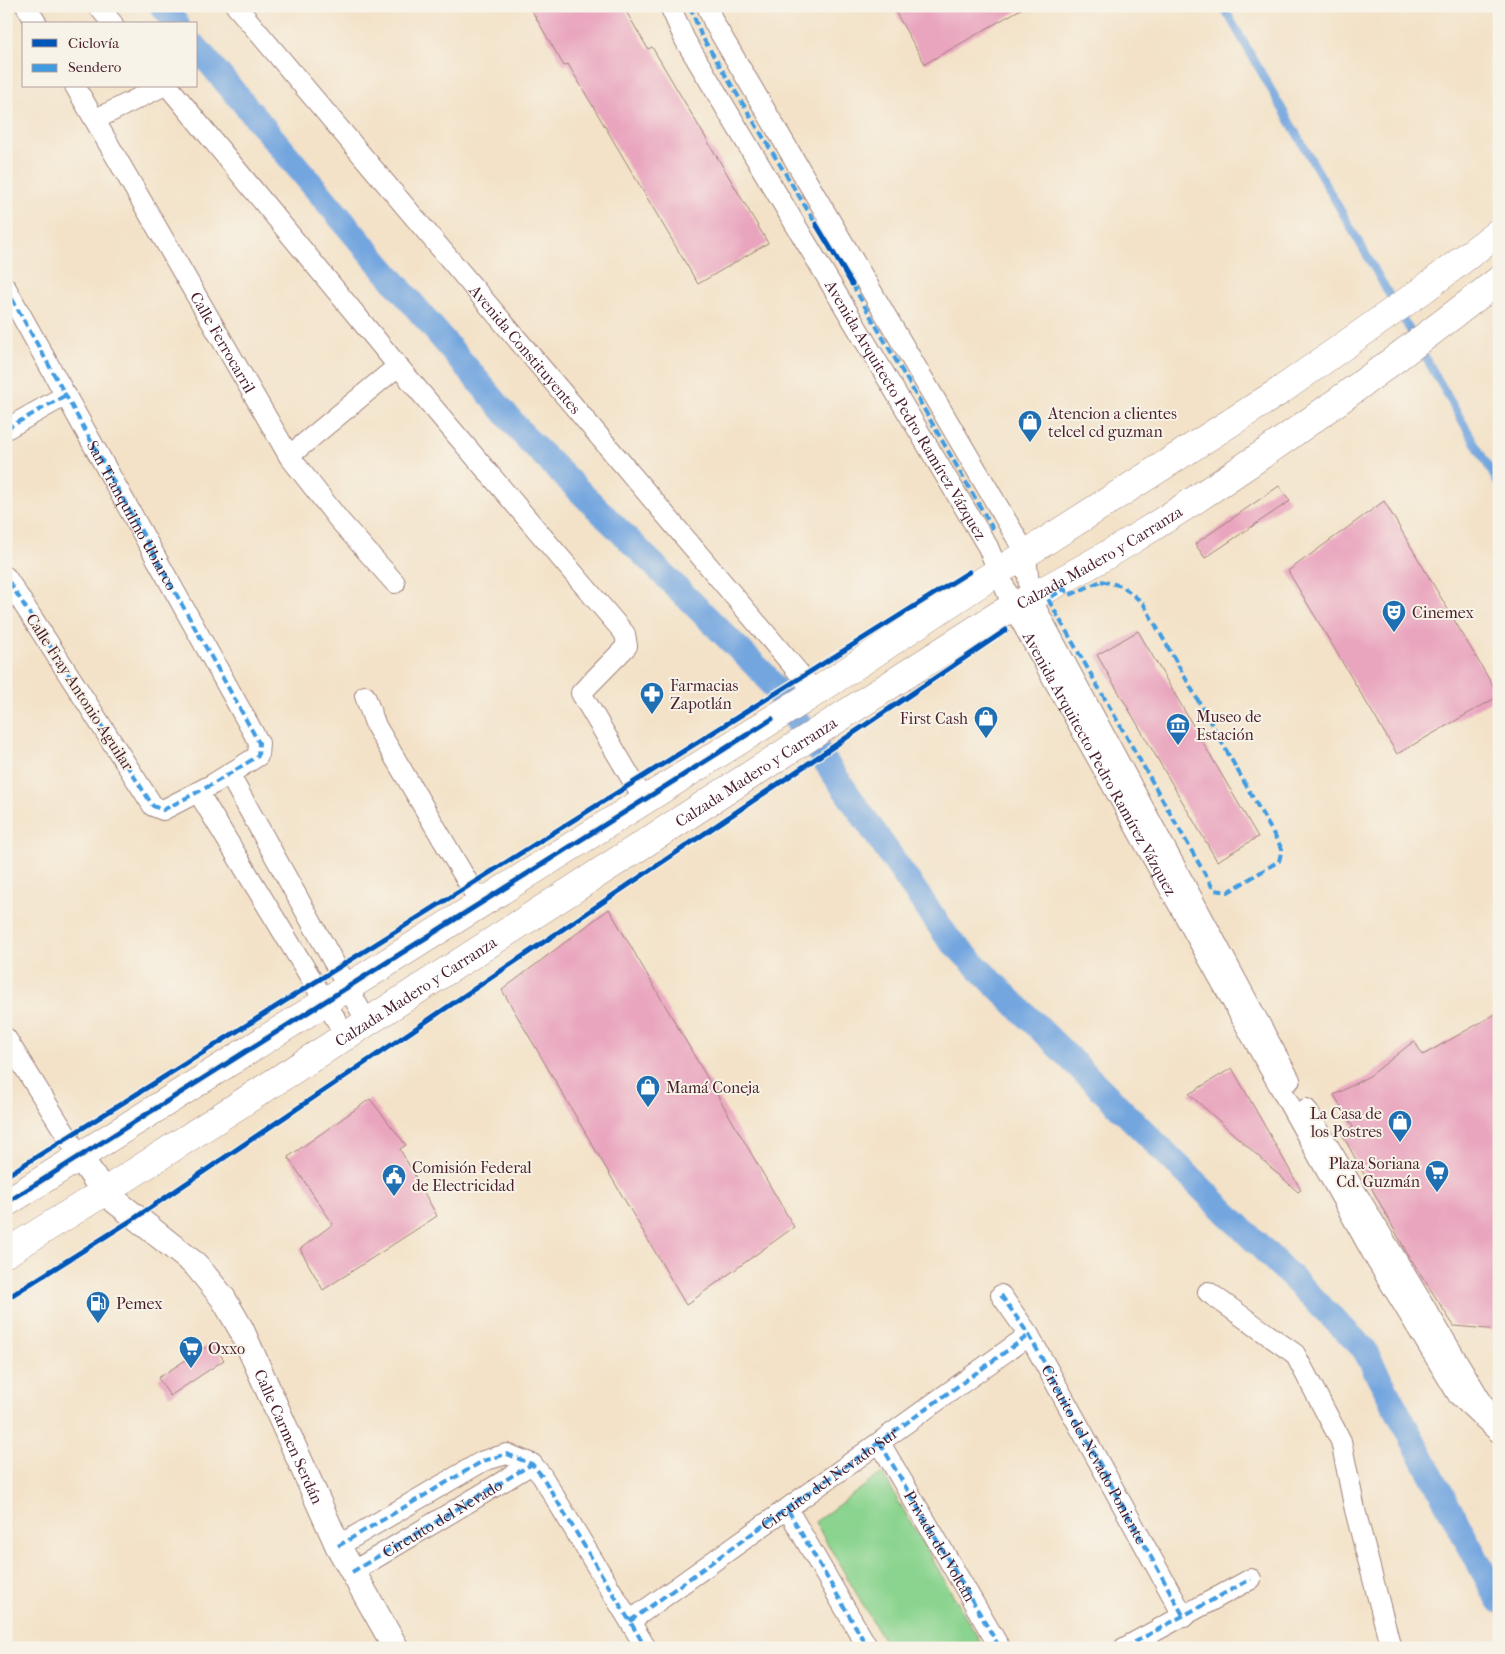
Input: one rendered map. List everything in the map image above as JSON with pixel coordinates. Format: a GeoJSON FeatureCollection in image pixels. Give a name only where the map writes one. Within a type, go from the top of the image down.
{"type":"FeatureCollection","features":[{"type":"Feature","properties":{"kind":"main road","name":"Calzada Madero y Carranza"},"geometry":{"type":"LineString","coordinates":[[6,1202],[810,696],[998,572],[1280,391],[1420,292],[1499,232]]}},
{"type":"Feature","properties":{"kind":"main road","name":"Calzada Madero y Carranza"},"geometry":{"type":"LineString","coordinates":[[6,1253],[104,1192],[792,748],[1022,602],[1147,530],[1260,457],[1371,377],[1499,280]]}},
{"type":"Feature","properties":{"kind":"main road"},"geometry":{"type":"LineString","coordinates":[[714,757],[734,786]]}},
{"type":"Feature","properties":{"kind":"main road"},"geometry":{"type":"LineString","coordinates":[[531,871],[551,904]]}},
{"type":"Feature","properties":{"kind":"street"},"geometry":{"type":"LineString","coordinates":[[26,6],[36,22]]}},
{"type":"Feature","properties":{"kind":"street"},"geometry":{"type":"LineString","coordinates":[[98,6],[111,22]]}},
{"type":"Feature","properties":{"kind":"street","name":"Avenida Constituyentes"},"geometry":{"type":"LineString","coordinates":[[236,6],[810,696]]}},
{"type":"Feature","properties":{"kind":"street","name":"Avenida Arquitecto Pedro Ramírez Vázquez"},"geometry":{"type":"LineString","coordinates":[[670,6],[685,40],[988,547],[998,572],[1022,602],[1301,1100],[1499,1429]]}},
{"type":"Feature","properties":{"kind":"street","name":"Avenida Arquitecto Pedro Ramírez Vázquez"},"geometry":{"type":"LineString","coordinates":[[707,6],[714,23],[1026,554],[1022,602],[1376,1260],[1458,1395],[1499,1433]]}},
{"type":"Feature","properties":{"kind":"street","name":"Calle Ferrocarril"},"geometry":{"type":"LineString","coordinates":[[77,88],[290,456],[339,520],[395,583]]}},
{"type":"Feature","properties":{"kind":"street"},"geometry":{"type":"LineString","coordinates":[[96,119],[159,88]]}},
{"type":"Feature","properties":{"kind":"street"},"geometry":{"type":"LineString","coordinates":[[170,88],[398,366],[625,634],[627,646],[581,693],[644,800]]}},
{"type":"Feature","properties":{"kind":"street"},"geometry":{"type":"LineString","coordinates":[[818,264],[846,248]]}},
{"type":"Feature","properties":{"kind":"street","name":"San Tranquilino Ubiarco"},"geometry":{"type":"LineString","coordinates":[[6,288],[259,742],[258,756],[229,774]]}},
{"type":"Feature","properties":{"kind":"street"},"geometry":{"type":"LineString","coordinates":[[290,456],[398,366]]}},
{"type":"Feature","properties":{"kind":"street"},"geometry":{"type":"LineString","coordinates":[[6,429],[66,395]]}},
{"type":"Feature","properties":{"kind":"street","name":"Calle Fray Antonio Aguilar"},"geometry":{"type":"LineString","coordinates":[[6,577],[153,806],[163,810],[198,792]]}},
{"type":"Feature","properties":{"kind":"street"},"geometry":{"type":"LineString","coordinates":[[365,696],[376,726],[480,903]]}},
{"type":"Feature","properties":{"kind":"street"},"geometry":{"type":"LineString","coordinates":[[337,994],[198,792],[229,774],[337,994],[357,1029]]}},
{"type":"Feature","properties":{"kind":"street"},"geometry":{"type":"LineString","coordinates":[[6,1038],[80,1157]]}},
{"type":"Feature","properties":{"kind":"street","name":"Calle Carmen Serdán"},"geometry":{"type":"LineString","coordinates":[[80,1157],[104,1192],[196,1265],[223,1298],[241,1329],[338,1546],[396,1648]]}},
{"type":"Feature","properties":{"kind":"street"},"geometry":{"type":"LineString","coordinates":[[1208,1292],[1296,1354],[1341,1442],[1355,1510],[1391,1648]]}},
{"type":"Feature","properties":{"kind":"street","name":"Circuito del Nevado Poniente"},"geometry":{"type":"LineString","coordinates":[[1001,1295],[1029,1335],[1184,1617]]}},
{"type":"Feature","properties":{"kind":"street","name":"Circuito del Nevado Sur"},"geometry":{"type":"LineString","coordinates":[[630,1622],[1029,1335]]}},
{"type":"Feature","properties":{"kind":"street","name":"Privada del Volcán"},"geometry":{"type":"LineString","coordinates":[[880,1443],[1000,1648]]}},
{"type":"Feature","properties":{"kind":"street","name":"Circuito del Nevado"},"geometry":{"type":"LineString","coordinates":[[338,1546],[484,1461],[507,1454],[532,1464]]}},
{"type":"Feature","properties":{"kind":"street"},"geometry":{"type":"LineString","coordinates":[[532,1464],[542,1476],[646,1648]]}},
{"type":"Feature","properties":{"kind":"street","name":"Circuito del Nevado"},"geometry":{"type":"LineString","coordinates":[[352,1572],[532,1464]]}},
{"type":"Feature","properties":{"kind":"street"},"geometry":{"type":"LineString","coordinates":[[788,1510],[868,1648]]}},
{"type":"Feature","properties":{"kind":"street"},"geometry":{"type":"LineString","coordinates":[[1124,1648],[1251,1580]]}},
{"type":"Feature","properties":{"kind":"green space"},"geometry":{"type":"Polygon","coordinates":[[[882,1473],[984,1648],[888,1648],[815,1522],[882,1473]]]}},
{"type":"Feature","properties":{"kind":"building"},"geometry":{"type":"Polygon","coordinates":[[[529,6],[623,6],[648,49],[652,47],[768,243],[698,284],[568,64],[564,66],[529,6]]]}},
{"type":"Feature","properties":{"kind":"building"},"geometry":{"type":"Polygon","coordinates":[[[892,6],[1026,6],[925,64],[892,6]]]}},
{"type":"Feature","properties":{"kind":"building"},"geometry":{"type":"Polygon","coordinates":[[[1279,486],[1290,501],[1205,558],[1195,544],[1279,486]]]}},
{"type":"Feature","properties":{"kind":"building","name":"Cinemex"},"geometry":{"type":"Polygon","coordinates":[[[1384,501],[1499,696],[1397,754],[1288,571],[1384,501]]]}},
{"type":"Feature","properties":{"kind":"building","name":"Museo de Estación"},"geometry":{"type":"Polygon","coordinates":[[[1138,631],[1258,837],[1217,861],[1097,655],[1138,631]]]}},
{"type":"Feature","properties":{"kind":"building","name":"Mamá Coneja"},"geometry":{"type":"Polygon","coordinates":[[[609,909],[794,1227],[686,1305],[502,990],[609,909]]]}},
{"type":"Feature","properties":{"kind":"building","name":"Plaza Soriana Cd. Guzmán"},"geometry":{"type":"Polygon","coordinates":[[[1499,1012],[1499,1330],[1454,1326],[1407,1253],[1342,1134],[1353,1127],[1334,1095],[1371,1075],[1414,1041],[1423,1055],[1499,1012]]]}},
{"type":"Feature","properties":{"kind":"building"},"geometry":{"type":"Polygon","coordinates":[[[1232,1068],[1301,1190],[1298,1192],[1189,1094],[1232,1068]]]}},
{"type":"Feature","properties":{"kind":"building","name":"Comisión Federal de Electricidad"},"geometry":{"type":"Polygon","coordinates":[[[370,1099],[406,1145],[400,1149],[437,1216],[323,1290],[300,1249],[333,1224],[288,1157],[370,1099]]]}},
{"type":"Feature","properties":{"kind":"building","name":"Oxxo"},"geometry":{"type":"Polygon","coordinates":[[[212,1343],[224,1360],[170,1396],[158,1378],[212,1343]]]}},
{"type":"Feature","properties":{"kind":"waterway"},"geometry":{"type":"LineString","coordinates":[[162,6],[175,22]]}},
{"type":"Feature","properties":{"kind":"waterway"},"geometry":{"type":"LineString","coordinates":[[1223,6],[1499,485]]}},
{"type":"Feature","properties":{"kind":"waterway"},"geometry":{"type":"LineString","coordinates":[[198,49],[527,439],[765,675],[948,938],[1364,1349],[1499,1601]]}},
{"type":"Feature","properties":{"kind":"marked path"},"geometry":{"type":"LineString","coordinates":[[690,6],[701,35],[816,224]]}},
{"type":"Feature","properties":{"kind":"marked path"},"geometry":{"type":"LineString","coordinates":[[852,284],[993,529]]}},
{"type":"Feature","properties":{"kind":"marked path"},"geometry":{"type":"LineString","coordinates":[[6,288],[259,743],[258,756],[213,784],[163,810],[153,806],[6,577]]}},
{"type":"Feature","properties":{"kind":"marked path"},"geometry":{"type":"LineString","coordinates":[[6,429],[66,395]]}},
{"type":"Feature","properties":{"kind":"marked path"},"geometry":{"type":"LineString","coordinates":[[1101,581],[1122,586],[1143,603],[1282,849],[1279,861],[1228,892],[1214,890],[1048,599],[1064,589],[1070,595],[1101,581]]}},
{"type":"Feature","properties":{"kind":"marked path"},"geometry":{"type":"LineString","coordinates":[[1001,1295],[1029,1335],[1184,1617]]}},
{"type":"Feature","properties":{"kind":"marked path"},"geometry":{"type":"LineString","coordinates":[[630,1621],[1029,1335]]}},
{"type":"Feature","properties":{"kind":"marked path"},"geometry":{"type":"LineString","coordinates":[[880,1443],[1000,1648]]}},
{"type":"Feature","properties":{"kind":"marked path"},"geometry":{"type":"LineString","coordinates":[[338,1546],[483,1461],[507,1454],[532,1464],[542,1476],[646,1648]]}},
{"type":"Feature","properties":{"kind":"marked path"},"geometry":{"type":"LineString","coordinates":[[352,1572],[532,1464]]}},
{"type":"Feature","properties":{"kind":"marked path"},"geometry":{"type":"LineString","coordinates":[[788,1510],[868,1648]]}},
{"type":"Feature","properties":{"kind":"marked path"},"geometry":{"type":"LineString","coordinates":[[1124,1648],[1251,1579]]}},
{"type":"Feature","properties":{"kind":"cycle path"},"geometry":{"type":"LineString","coordinates":[[816,224],[852,284]]}},
{"type":"Feature","properties":{"kind":"cycle path"},"geometry":{"type":"LineString","coordinates":[[6,1176],[969,572]]}},
{"type":"Feature","properties":{"kind":"cycle path"},"geometry":{"type":"LineString","coordinates":[[6,1299],[135,1218],[1006,630]]}},
{"type":"Feature","properties":{"kind":"cycle path"},"geometry":{"type":"LineString","coordinates":[[6,1203],[772,719]]}},
{"type":"Feature","properties":{"kind":"place","name":"Atencion a clientes telcel cd guzman"},"geometry":{"type":"Point","coordinates":[1030,443]}},
{"type":"Feature","properties":{"kind":"place","name":"Cinemex"},"geometry":{"type":"Point","coordinates":[1394,633]}},
{"type":"Feature","properties":{"kind":"place","name":"Farmacias Zapotlán"},"geometry":{"type":"Point","coordinates":[652,715]}},
{"type":"Feature","properties":{"kind":"place","name":"First Cash"},"geometry":{"type":"Point","coordinates":[986,739]}},
{"type":"Feature","properties":{"kind":"place","name":"Museo de Estación"},"geometry":{"type":"Point","coordinates":[1178,746]}},
{"type":"Feature","properties":{"kind":"place","name":"Mamá Coneja"},"geometry":{"type":"Point","coordinates":[648,1108]}},
{"type":"Feature","properties":{"kind":"place","name":"La Casa de los Postres"},"geometry":{"type":"Point","coordinates":[1400,1143]}},
{"type":"Feature","properties":{"kind":"place","name":"Plaza Soriana Cd. Guzmán"},"geometry":{"type":"Point","coordinates":[1437,1193]}},
{"type":"Feature","properties":{"kind":"place","name":"Comisión Federal de Electricidad"},"geometry":{"type":"Point","coordinates":[394,1197]}},
{"type":"Feature","properties":{"kind":"place","name":"Pemex"},"geometry":{"type":"Point","coordinates":[98,1324]}},
{"type":"Feature","properties":{"kind":"place","name":"Oxxo"},"geometry":{"type":"Point","coordinates":[191,1369]}}]}
